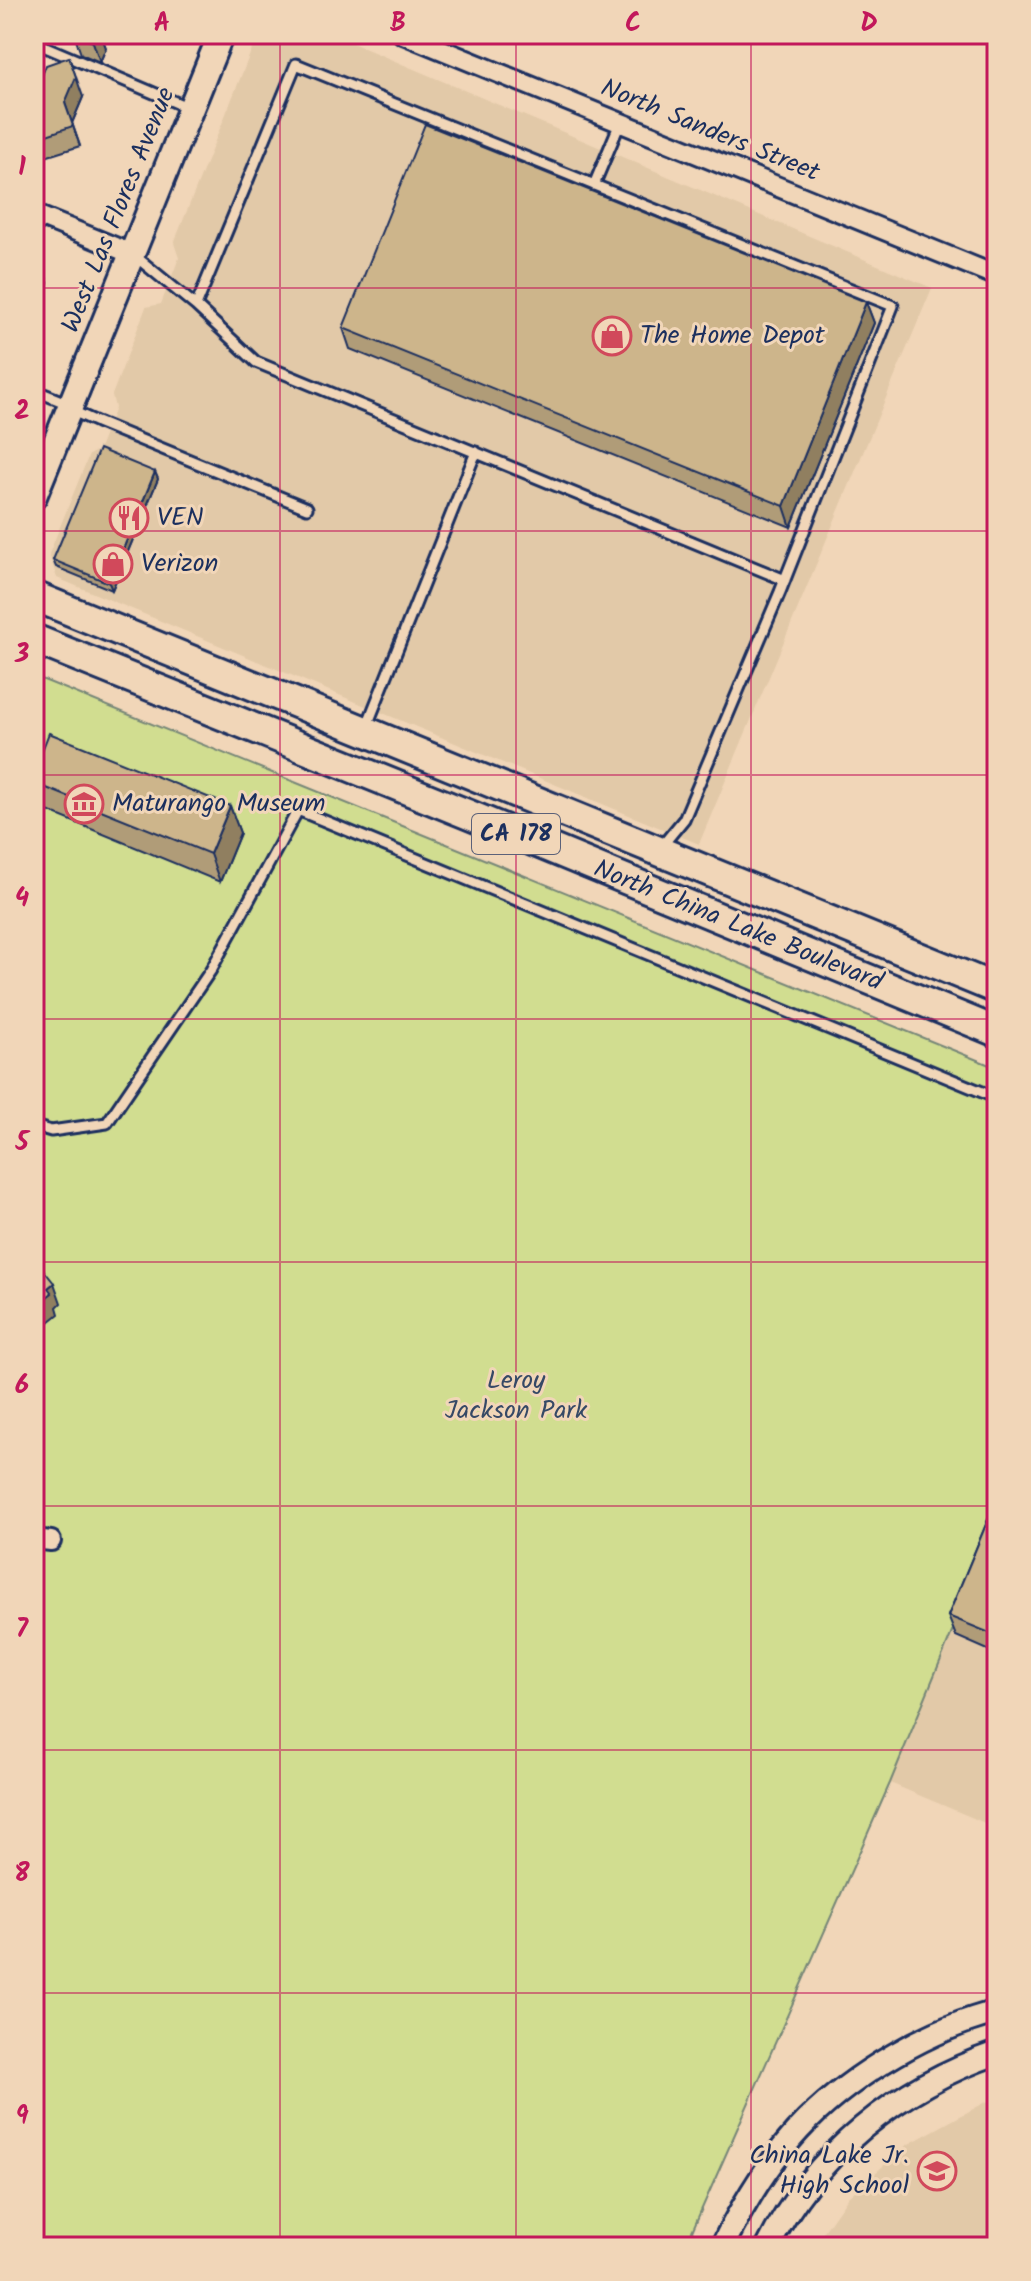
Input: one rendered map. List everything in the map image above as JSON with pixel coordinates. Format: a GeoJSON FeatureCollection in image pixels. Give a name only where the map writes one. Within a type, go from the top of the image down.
{"type":"FeatureCollection","features":[{"type":"Feature","properties":{"kind":"main road","name":"West Las Flores Avenue"},"geometry":{"type":"LineString","coordinates":[[34,496],[221,34]]}},
{"type":"Feature","properties":{"kind":"main road","name":"North China Lake Boulevard"},"geometry":{"type":"LineString","coordinates":[[34,596],[997,989]]}},
{"type":"Feature","properties":{"kind":"main road","name":"North China Lake Boulevard"},"geometry":{"type":"LineString","coordinates":[[34,639],[997,1032]]}},
{"type":"Feature","properties":{"kind":"main road"},"geometry":{"type":"LineString","coordinates":[[467,814],[527,817],[636,865],[650,861],[658,850]]}},
{"type":"Feature","properties":{"kind":"street","name":"North Sanders Street"},"geometry":{"type":"LineString","coordinates":[[403,34],[997,276]]}},
{"type":"Feature","properties":{"kind":"street"},"geometry":{"type":"LineString","coordinates":[[34,214],[132,254]]}},
{"type":"Feature","properties":{"kind":"street"},"geometry":{"type":"LineString","coordinates":[[722,2247],[764,2174],[807,2121],[843,2090],[892,2056],[943,2031],[997,2012]]}},
{"type":"Feature","properties":{"kind":"street"},"geometry":{"type":"LineString","coordinates":[[768,2247],[797,2198],[828,2159],[866,2124],[906,2095],[951,2071],[997,2053]]}},
{"type":"Feature","properties":{"kind":"lane"},"geometry":{"type":"LineString","coordinates":[[34,42],[191,108]]}},
{"type":"Feature","properties":{"kind":"lane"},"geometry":{"type":"LineString","coordinates":[[196,306],[296,64],[893,306],[785,580],[684,819],[658,850]]}},
{"type":"Feature","properties":{"kind":"lane"},"geometry":{"type":"LineString","coordinates":[[594,185],[620,123]]}},
{"type":"Feature","properties":{"kind":"lane"},"geometry":{"type":"LineString","coordinates":[[132,254],[196,306],[256,362],[785,580]]}},
{"type":"Feature","properties":{"kind":"lane"},"geometry":{"type":"LineString","coordinates":[[34,390],[71,405],[77,413],[307,508]]}},
{"type":"Feature","properties":{"kind":"lane"},"geometry":{"type":"LineString","coordinates":[[365,730],[476,452]]}},
{"type":"Feature","properties":{"kind":"lane"},"geometry":{"type":"LineString","coordinates":[[34,1126],[51,1131],[107,1123],[211,970],[298,810],[987,1094],[997,1089]]}},
{"type":"Feature","properties":{"kind":"shaded area"},"geometry":{"type":"Polygon","coordinates":[[[258,34],[331,34],[932,288],[699,844],[57,578],[49,554],[89,455],[99,449],[115,408],[112,395],[146,307],[161,304],[179,258],[174,243],[258,34]]]}},
{"type":"Feature","properties":{"kind":"shaded area"},"geometry":{"type":"Polygon","coordinates":[[[997,1523],[997,1828],[890,1783],[997,1523]]]}},
{"type":"Feature","properties":{"kind":"shaded area","name":"China Lake Jr. High School"},"geometry":{"type":"Polygon","coordinates":[[[997,2099],[997,2247],[813,2247],[848,2197],[907,2145],[997,2099]]]}},
{"type":"Feature","properties":{"kind":"green space","name":"Leroy Jackson Park"},"geometry":{"type":"Polygon","coordinates":[[[34,676],[997,1068],[997,1523],[890,1783],[685,2247],[34,2247],[34,676]]]}},
{"type":"Feature","properties":{"kind":"building"},"geometry":{"type":"Polygon","coordinates":[[[74,34],[96,34],[93,42],[74,34]]]}},
{"type":"Feature","properties":{"kind":"building"},"geometry":{"type":"Polygon","coordinates":[[[69,57],[76,77],[65,103],[73,126],[38,138],[34,126],[34,75],[41,78],[46,65],[69,57]]]}},
{"type":"Feature","properties":{"kind":"building","name":"The Home Depot"},"geometry":{"type":"Polygon","coordinates":[[[425,124],[866,302],[784,506],[343,328],[425,124]]]}},
{"type":"Feature","properties":{"kind":"building"},"geometry":{"type":"Polygon","coordinates":[[[34,259],[40,262],[34,277],[34,259]]]}},
{"type":"Feature","properties":{"kind":"building"},"geometry":{"type":"Polygon","coordinates":[[[99,449],[155,472],[109,583],[53,560],[99,449]]]}},
{"type":"Feature","properties":{"kind":"building"},"geometry":{"type":"Polygon","coordinates":[[[49,733],[230,806],[210,854],[34,783],[34,771],[49,733]]]}},
{"type":"Feature","properties":{"kind":"building"},"geometry":{"type":"Polygon","coordinates":[[[34,1258],[54,1283],[48,1288],[52,1293],[34,1307],[34,1258]]]}},
{"type":"Feature","properties":{"kind":"building"},"geometry":{"type":"Polygon","coordinates":[[[997,1498],[997,1636],[948,1616],[997,1498]]]}},
{"type":"Feature","properties":{"kind":"place","name":"The Home Depot"},"geometry":{"type":"Point","coordinates":[612,336]}},
{"type":"Feature","properties":{"kind":"place","name":"VEN"},"geometry":{"type":"Point","coordinates":[129,518]}},
{"type":"Feature","properties":{"kind":"place","name":"Verizon"},"geometry":{"type":"Point","coordinates":[113,564]}},
{"type":"Feature","properties":{"kind":"place","name":"Maturango Museum"},"geometry":{"type":"Point","coordinates":[84,804]}},
{"type":"Feature","properties":{"kind":"place","name":"China Lake Jr. High School"},"geometry":{"type":"Point","coordinates":[937,2171]}}]}
